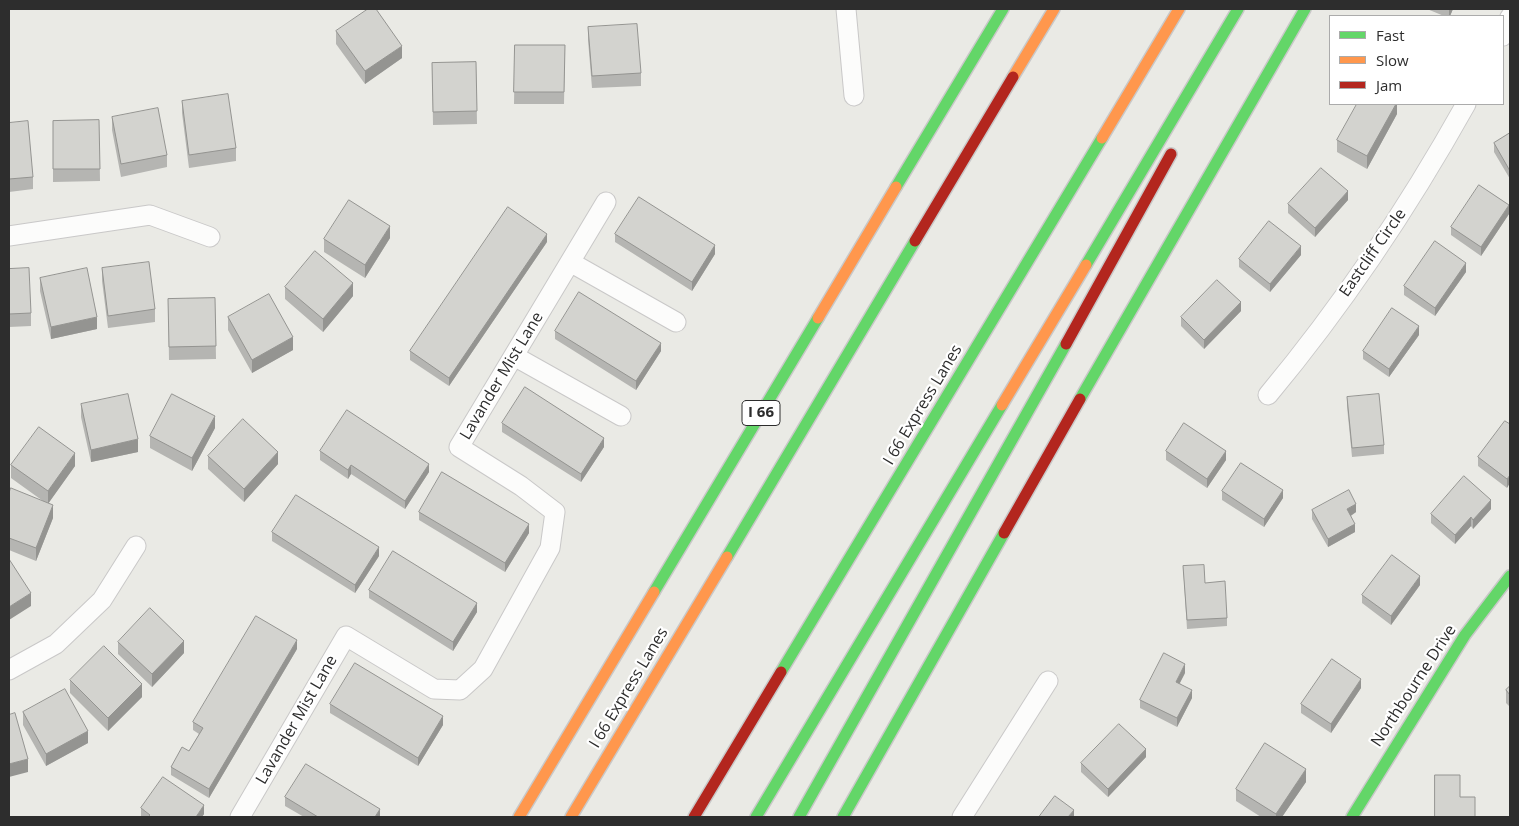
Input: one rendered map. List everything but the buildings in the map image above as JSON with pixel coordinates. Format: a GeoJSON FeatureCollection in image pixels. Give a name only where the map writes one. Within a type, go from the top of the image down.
{"type":"FeatureCollection","features":[{"type":"Feature","properties":{"kind":"main road","name":"I 66"},"geometry":{"type":"LineString","coordinates":[[519,817],[1003,9]]}},
{"type":"Feature","properties":{"kind":"main road","name":"I 66 Express Lanes"},"geometry":{"type":"LineString","coordinates":[[571,817],[1054,9]]}},
{"type":"Feature","properties":{"kind":"main road","name":"I 66 Express Lanes"},"geometry":{"type":"LineString","coordinates":[[694,817],[1179,9]]}},
{"type":"Feature","properties":{"kind":"main road"},"geometry":{"type":"LineString","coordinates":[[756,817],[1238,9]]}},
{"type":"Feature","properties":{"kind":"main road"},"geometry":{"type":"LineString","coordinates":[[1211,78],[1248,9]]}},
{"type":"Feature","properties":{"kind":"main road"},"geometry":{"type":"LineString","coordinates":[[843,817],[1147,279],[1305,9]]}},
{"type":"Feature","properties":{"kind":"main road"},"geometry":{"type":"LineString","coordinates":[[799,817],[1134,224],[1175,146]]}},
{"type":"Feature","properties":{"kind":"main road","name":"Northbourne Drive"},"geometry":{"type":"LineString","coordinates":[[1352,817],[1465,635],[1510,576]]}},
{"type":"Feature","properties":{"kind":"street"},"geometry":{"type":"LineString","coordinates":[[846,9],[854,96]]}},
{"type":"Feature","properties":{"kind":"street"},"geometry":{"type":"LineString","coordinates":[[1504,33],[1510,17]]}},
{"type":"Feature","properties":{"kind":"street","name":"Eastcliff Circle"},"geometry":{"type":"LineString","coordinates":[[1268,395],[1304,352],[1411,200],[1465,105]]}},
{"type":"Feature","properties":{"kind":"street","name":"Lavander Mist Lane"},"geometry":{"type":"LineString","coordinates":[[240,817],[346,636],[434,689],[460,690],[483,670],[550,548],[555,512],[521,486],[459,447],[606,202]]}},
{"type":"Feature","properties":{"kind":"street"},"geometry":{"type":"LineString","coordinates":[[9,236],[150,215],[210,237]]}},
{"type":"Feature","properties":{"kind":"street"},"geometry":{"type":"LineString","coordinates":[[570,262],[676,322]]}},
{"type":"Feature","properties":{"kind":"street"},"geometry":{"type":"LineString","coordinates":[[514,356],[621,416]]}},
{"type":"Feature","properties":{"kind":"street"},"geometry":{"type":"LineString","coordinates":[[9,670],[56,644],[102,600],[136,546]]}},
{"type":"Feature","properties":{"kind":"street"},"geometry":{"type":"LineString","coordinates":[[962,817],[1048,681]]}},
{"type":"Feature","properties":{"kind":"traffic: fast"},"geometry":{"type":"LineString","coordinates":[[896,187],[1003,9]]}},
{"type":"Feature","properties":{"kind":"traffic: fast"},"geometry":{"type":"LineString","coordinates":[[1086,265],[1238,9]]}},
{"type":"Feature","properties":{"kind":"traffic: fast"},"geometry":{"type":"LineString","coordinates":[[1080,399],[1305,9]]}},
{"type":"Feature","properties":{"kind":"traffic: fast"},"geometry":{"type":"LineString","coordinates":[[781,672],[1102,138]]}},
{"type":"Feature","properties":{"kind":"traffic: fast"},"geometry":{"type":"LineString","coordinates":[[727,557],[915,241]]}},
{"type":"Feature","properties":{"kind":"traffic: fast"},"geometry":{"type":"LineString","coordinates":[[654,592],[818,318]]}},
{"type":"Feature","properties":{"kind":"traffic: fast"},"geometry":{"type":"LineString","coordinates":[[799,817],[1066,344]]}},
{"type":"Feature","properties":{"kind":"traffic: fast"},"geometry":{"type":"LineString","coordinates":[[756,817],[1002,405]]}},
{"type":"Feature","properties":{"kind":"traffic: fast"},"geometry":{"type":"LineString","coordinates":[[843,817],[1004,533]]}},
{"type":"Feature","properties":{"kind":"traffic: fast"},"geometry":{"type":"LineString","coordinates":[[1352,817],[1465,635],[1510,576]]}},
{"type":"Feature","properties":{"kind":"traffic: slow"},"geometry":{"type":"LineString","coordinates":[[1013,77],[1054,9]]}},
{"type":"Feature","properties":{"kind":"traffic: slow"},"geometry":{"type":"LineString","coordinates":[[1102,138],[1179,9]]}},
{"type":"Feature","properties":{"kind":"traffic: slow"},"geometry":{"type":"LineString","coordinates":[[818,318],[896,187]]}},
{"type":"Feature","properties":{"kind":"traffic: slow"},"geometry":{"type":"LineString","coordinates":[[1002,405],[1086,265]]}},
{"type":"Feature","properties":{"kind":"traffic: slow"},"geometry":{"type":"LineString","coordinates":[[571,817],[727,557]]}},
{"type":"Feature","properties":{"kind":"traffic: slow"},"geometry":{"type":"LineString","coordinates":[[519,817],[654,592]]}},
{"type":"Feature","properties":{"kind":"traffic: jam"},"geometry":{"type":"LineString","coordinates":[[915,241],[1013,77]]}},
{"type":"Feature","properties":{"kind":"traffic: jam"},"geometry":{"type":"LineString","coordinates":[[1066,344],[1171,154]]}},
{"type":"Feature","properties":{"kind":"traffic: jam"},"geometry":{"type":"LineString","coordinates":[[1004,533],[1080,399]]}},
{"type":"Feature","properties":{"kind":"traffic: jam"},"geometry":{"type":"LineString","coordinates":[[694,817],[781,672]]}}]}
